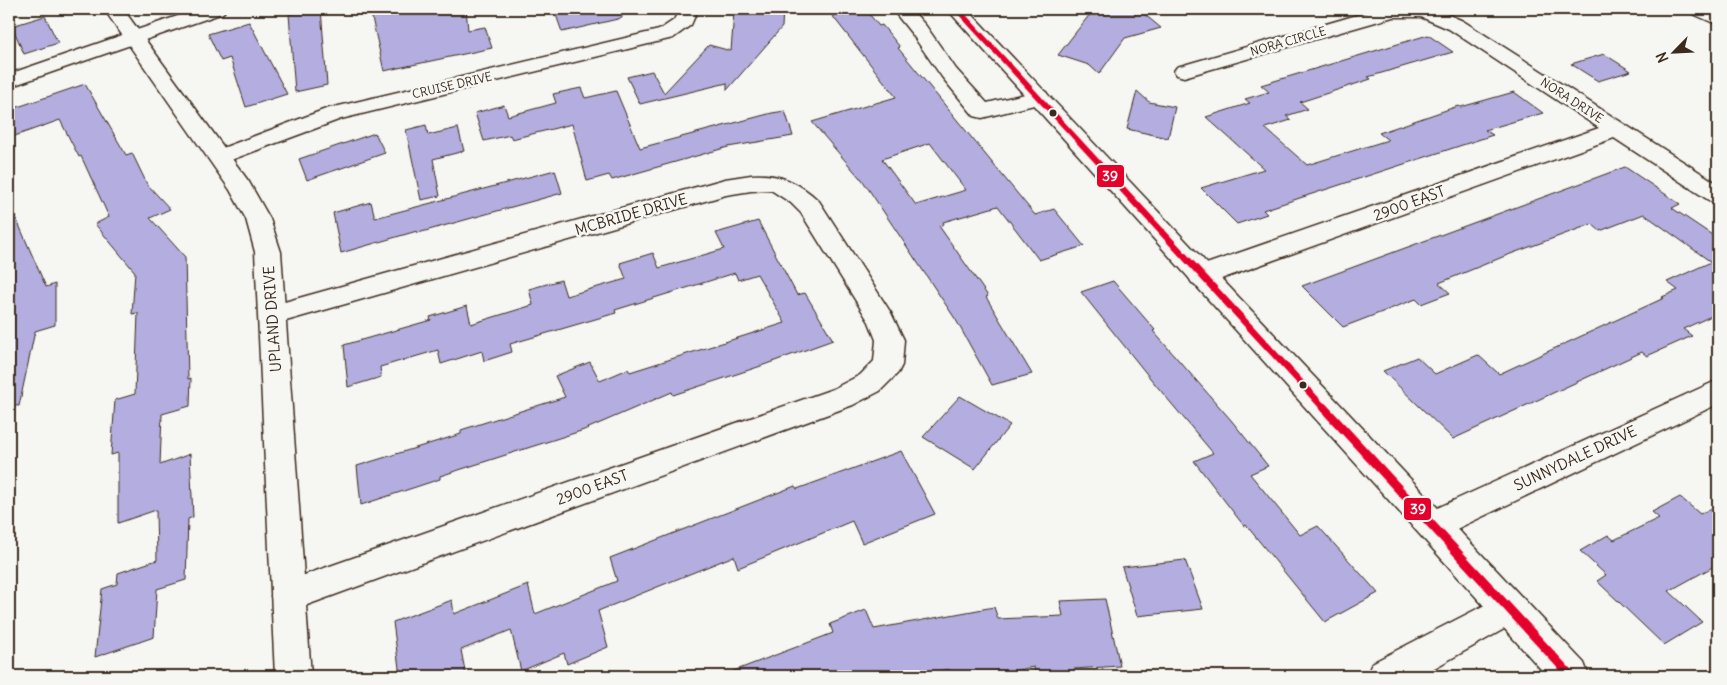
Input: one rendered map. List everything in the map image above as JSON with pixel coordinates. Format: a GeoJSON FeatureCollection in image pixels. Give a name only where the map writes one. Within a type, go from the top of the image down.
{"type":"FeatureCollection","features":[{"type":"Feature","properties":{"kind":"street","name":"UPLAND DRIVE"},"geometry":{"type":"LineString","coordinates":[[113,9],[241,188],[258,219],[268,252],[293,676]]}},
{"type":"Feature","properties":{"kind":"street"},"geometry":{"type":"LineString","coordinates":[[9,81],[216,9]]}},
{"type":"Feature","properties":{"kind":"street"},"geometry":{"type":"LineString","coordinates":[[901,9],[919,30],[949,73],[982,111],[1038,97]]}},
{"type":"Feature","properties":{"kind":"street"},"geometry":{"type":"LineString","coordinates":[[957,9],[1571,676]]}},
{"type":"Feature","properties":{"kind":"street","name":"NORA CIRCLE"},"geometry":{"type":"LineString","coordinates":[[1184,71],[1391,11],[1405,9],[1422,11]]}},
{"type":"Feature","properties":{"kind":"street"},"geometry":{"type":"LineString","coordinates":[[1698,9],[1718,20]]}},
{"type":"Feature","properties":{"kind":"street","name":"NORA DRIVE"},"geometry":{"type":"LineString","coordinates":[[1422,11],[1456,26],[1718,195]]}},
{"type":"Feature","properties":{"kind":"street","name":"CRUISE DRIVE"},"geometry":{"type":"LineString","coordinates":[[220,157],[334,114],[666,34],[678,28],[687,14]]}},
{"type":"Feature","properties":{"kind":"street","name":"2900 EAST"},"geometry":{"type":"LineString","coordinates":[[1202,276],[1617,129]]}},
{"type":"Feature","properties":{"kind":"street","name":"MCBRIDE DRIVE"},"geometry":{"type":"LineString","coordinates":[[272,315],[725,187],[750,183],[776,182],[795,191],[810,206],[881,320],[890,340],[888,365]]}},
{"type":"Feature","properties":{"kind":"street","name":"2900 EAST"},"geometry":{"type":"LineString","coordinates":[[288,596],[843,397],[870,383],[888,365]]}},
{"type":"Feature","properties":{"kind":"street","name":"SUNNYDALE DRIVE"},"geometry":{"type":"LineString","coordinates":[[1432,525],[1718,391]]}},
{"type":"Feature","properties":{"kind":"street"},"geometry":{"type":"LineString","coordinates":[[1385,676],[1510,608]]}},
{"type":"Feature","properties":{"kind":"building"},"geometry":{"type":"Polygon","coordinates":[[[321,9],[327,85],[295,92],[289,14],[321,9]]]}},
{"type":"Feature","properties":{"kind":"building"},"geometry":{"type":"Polygon","coordinates":[[[370,9],[466,9],[468,30],[485,27],[492,48],[384,71],[370,9]]]}},
{"type":"Feature","properties":{"kind":"building"},"geometry":{"type":"Polygon","coordinates":[[[554,9],[621,9],[622,18],[562,32],[554,9]]]}},
{"type":"Feature","properties":{"kind":"building"},"geometry":{"type":"Polygon","coordinates":[[[757,9],[783,9],[782,27],[727,90],[727,83],[640,104],[627,77],[652,71],[664,93],[709,45],[731,51],[734,12],[757,11],[757,9]]]}},
{"type":"Feature","properties":{"kind":"building"},"geometry":{"type":"Polygon","coordinates":[[[827,9],[865,9],[879,26],[882,25],[900,47],[898,48],[1035,215],[1054,209],[1084,246],[1039,260],[998,206],[943,222],[944,224],[939,226],[988,296],[986,297],[1032,374],[992,385],[956,320],[861,178],[812,122],[896,97],[827,9]],[[930,143],[882,159],[916,205],[966,190],[930,143]]]}},
{"type":"Feature","properties":{"kind":"building"},"geometry":{"type":"Polygon","coordinates":[[[1094,9],[1138,9],[1161,28],[1125,38],[1099,74],[1089,65],[1058,55],[1094,9]]]}},
{"type":"Feature","properties":{"kind":"building"},"geometry":{"type":"Polygon","coordinates":[[[45,16],[58,43],[24,54],[12,26],[45,16]]]}},
{"type":"Feature","properties":{"kind":"building"},"geometry":{"type":"Polygon","coordinates":[[[249,22],[287,94],[246,107],[230,58],[221,61],[208,34],[249,22]]]}},
{"type":"Feature","properties":{"kind":"building"},"geometry":{"type":"Polygon","coordinates":[[[1428,35],[1453,52],[1368,77],[1371,79],[1300,102],[1308,109],[1286,116],[1291,120],[1265,128],[1307,165],[1388,140],[1379,133],[1458,106],[1461,107],[1514,92],[1543,113],[1485,130],[1493,135],[1263,210],[1267,214],[1237,224],[1201,188],[1264,169],[1206,117],[1250,103],[1245,99],[1269,92],[1261,85],[1428,35]]]}},
{"type":"Feature","properties":{"kind":"building"},"geometry":{"type":"Polygon","coordinates":[[[1604,54],[1631,71],[1598,81],[1571,64],[1604,54]]]}},
{"type":"Feature","properties":{"kind":"building"},"geometry":{"type":"Polygon","coordinates":[[[85,84],[126,155],[132,153],[147,184],[170,209],[150,218],[185,257],[188,379],[191,378],[190,406],[162,414],[160,465],[190,454],[193,517],[188,519],[186,580],[157,589],[154,637],[95,657],[102,589],[117,584],[118,573],[157,560],[156,510],[118,523],[118,453],[111,455],[115,400],[135,394],[138,313],[132,314],[135,272],[95,224],[109,217],[81,156],[79,157],[60,120],[9,138],[9,110],[85,84]]]}},
{"type":"Feature","properties":{"kind":"building"},"geometry":{"type":"Polygon","coordinates":[[[581,88],[585,98],[616,91],[640,148],[785,111],[793,136],[728,147],[612,180],[609,175],[587,181],[572,124],[512,139],[510,135],[484,141],[475,113],[504,105],[508,116],[556,103],[553,94],[581,88]]]}},
{"type":"Feature","properties":{"kind":"building"},"geometry":{"type":"Polygon","coordinates":[[[1137,91],[1149,102],[1175,107],[1168,138],[1127,129],[1137,91]]]}},
{"type":"Feature","properties":{"kind":"building"},"geometry":{"type":"Polygon","coordinates":[[[426,125],[428,135],[458,128],[464,151],[433,159],[440,196],[421,200],[406,130],[426,125]]]}},
{"type":"Feature","properties":{"kind":"building"},"geometry":{"type":"Polygon","coordinates":[[[375,133],[385,153],[307,180],[299,159],[375,133]]]}},
{"type":"Feature","properties":{"kind":"building"},"geometry":{"type":"Polygon","coordinates":[[[1625,167],[1680,204],[1672,208],[1718,239],[1718,313],[1683,329],[1692,336],[1647,356],[1642,352],[1453,439],[1383,371],[1417,357],[1435,374],[1478,355],[1499,374],[1664,298],[1662,297],[1678,290],[1667,282],[1711,262],[1644,214],[1600,231],[1592,224],[1505,256],[1439,283],[1450,293],[1421,304],[1416,299],[1343,327],[1302,286],[1625,167]]]}},
{"type":"Feature","properties":{"kind":"building"},"geometry":{"type":"Polygon","coordinates":[[[555,170],[562,193],[341,253],[333,213],[371,202],[375,218],[555,170]]]}},
{"type":"Feature","properties":{"kind":"building"},"geometry":{"type":"Polygon","coordinates":[[[9,202],[46,287],[55,284],[55,325],[35,331],[19,406],[9,405],[9,202]]]}},
{"type":"Feature","properties":{"kind":"building"},"geometry":{"type":"Polygon","coordinates":[[[758,221],[797,295],[805,293],[833,340],[673,395],[672,392],[584,430],[440,476],[440,479],[361,505],[357,466],[461,434],[461,430],[565,397],[555,376],[590,362],[600,381],[628,369],[630,372],[785,323],[757,274],[738,280],[735,273],[615,310],[616,313],[510,344],[512,352],[484,361],[482,351],[441,364],[438,350],[380,367],[381,377],[348,387],[344,345],[431,320],[430,317],[467,306],[471,324],[533,305],[529,289],[561,280],[566,296],[626,279],[620,263],[653,253],[659,268],[724,249],[716,233],[758,221]]]}},
{"type":"Feature","properties":{"kind":"building"},"geometry":{"type":"Polygon","coordinates":[[[1113,281],[1268,466],[1250,474],[1300,535],[1318,526],[1378,593],[1325,622],[1246,525],[1244,526],[1194,461],[1213,453],[1081,292],[1113,281]]]}},
{"type":"Feature","properties":{"kind":"building"},"geometry":{"type":"Polygon","coordinates":[[[960,396],[1010,425],[975,469],[923,437],[960,396]]]}},
{"type":"Feature","properties":{"kind":"building"},"geometry":{"type":"Polygon","coordinates":[[[901,451],[935,514],[862,543],[852,521],[738,568],[734,556],[598,611],[608,647],[567,664],[564,653],[521,671],[511,630],[461,650],[466,676],[400,676],[393,622],[452,600],[454,614],[528,585],[535,614],[617,581],[610,558],[795,486],[797,489],[901,451]]]}},
{"type":"Feature","properties":{"kind":"building"},"geometry":{"type":"Polygon","coordinates":[[[1680,497],[1700,514],[1718,505],[1718,564],[1669,591],[1702,622],[1664,645],[1597,581],[1606,575],[1580,551],[1608,535],[1614,540],[1659,518],[1652,512],[1680,497]]]}},
{"type":"Feature","properties":{"kind":"building"},"geometry":{"type":"Polygon","coordinates":[[[1185,560],[1203,609],[1137,616],[1122,567],[1185,560]]]}},
{"type":"Feature","properties":{"kind":"building"},"geometry":{"type":"Polygon","coordinates":[[[1105,599],[1120,666],[1074,669],[1075,676],[1036,676],[1034,667],[986,676],[950,676],[949,669],[911,676],[726,676],[726,674],[833,633],[830,624],[866,610],[874,629],[994,607],[998,619],[1063,616],[1060,601],[1105,599]]]}},
{"type":"Feature","properties":{"kind":"transit line","name":"39"},"geometry":{"type":"LineString","coordinates":[[957,9],[1571,676]]}}]}
